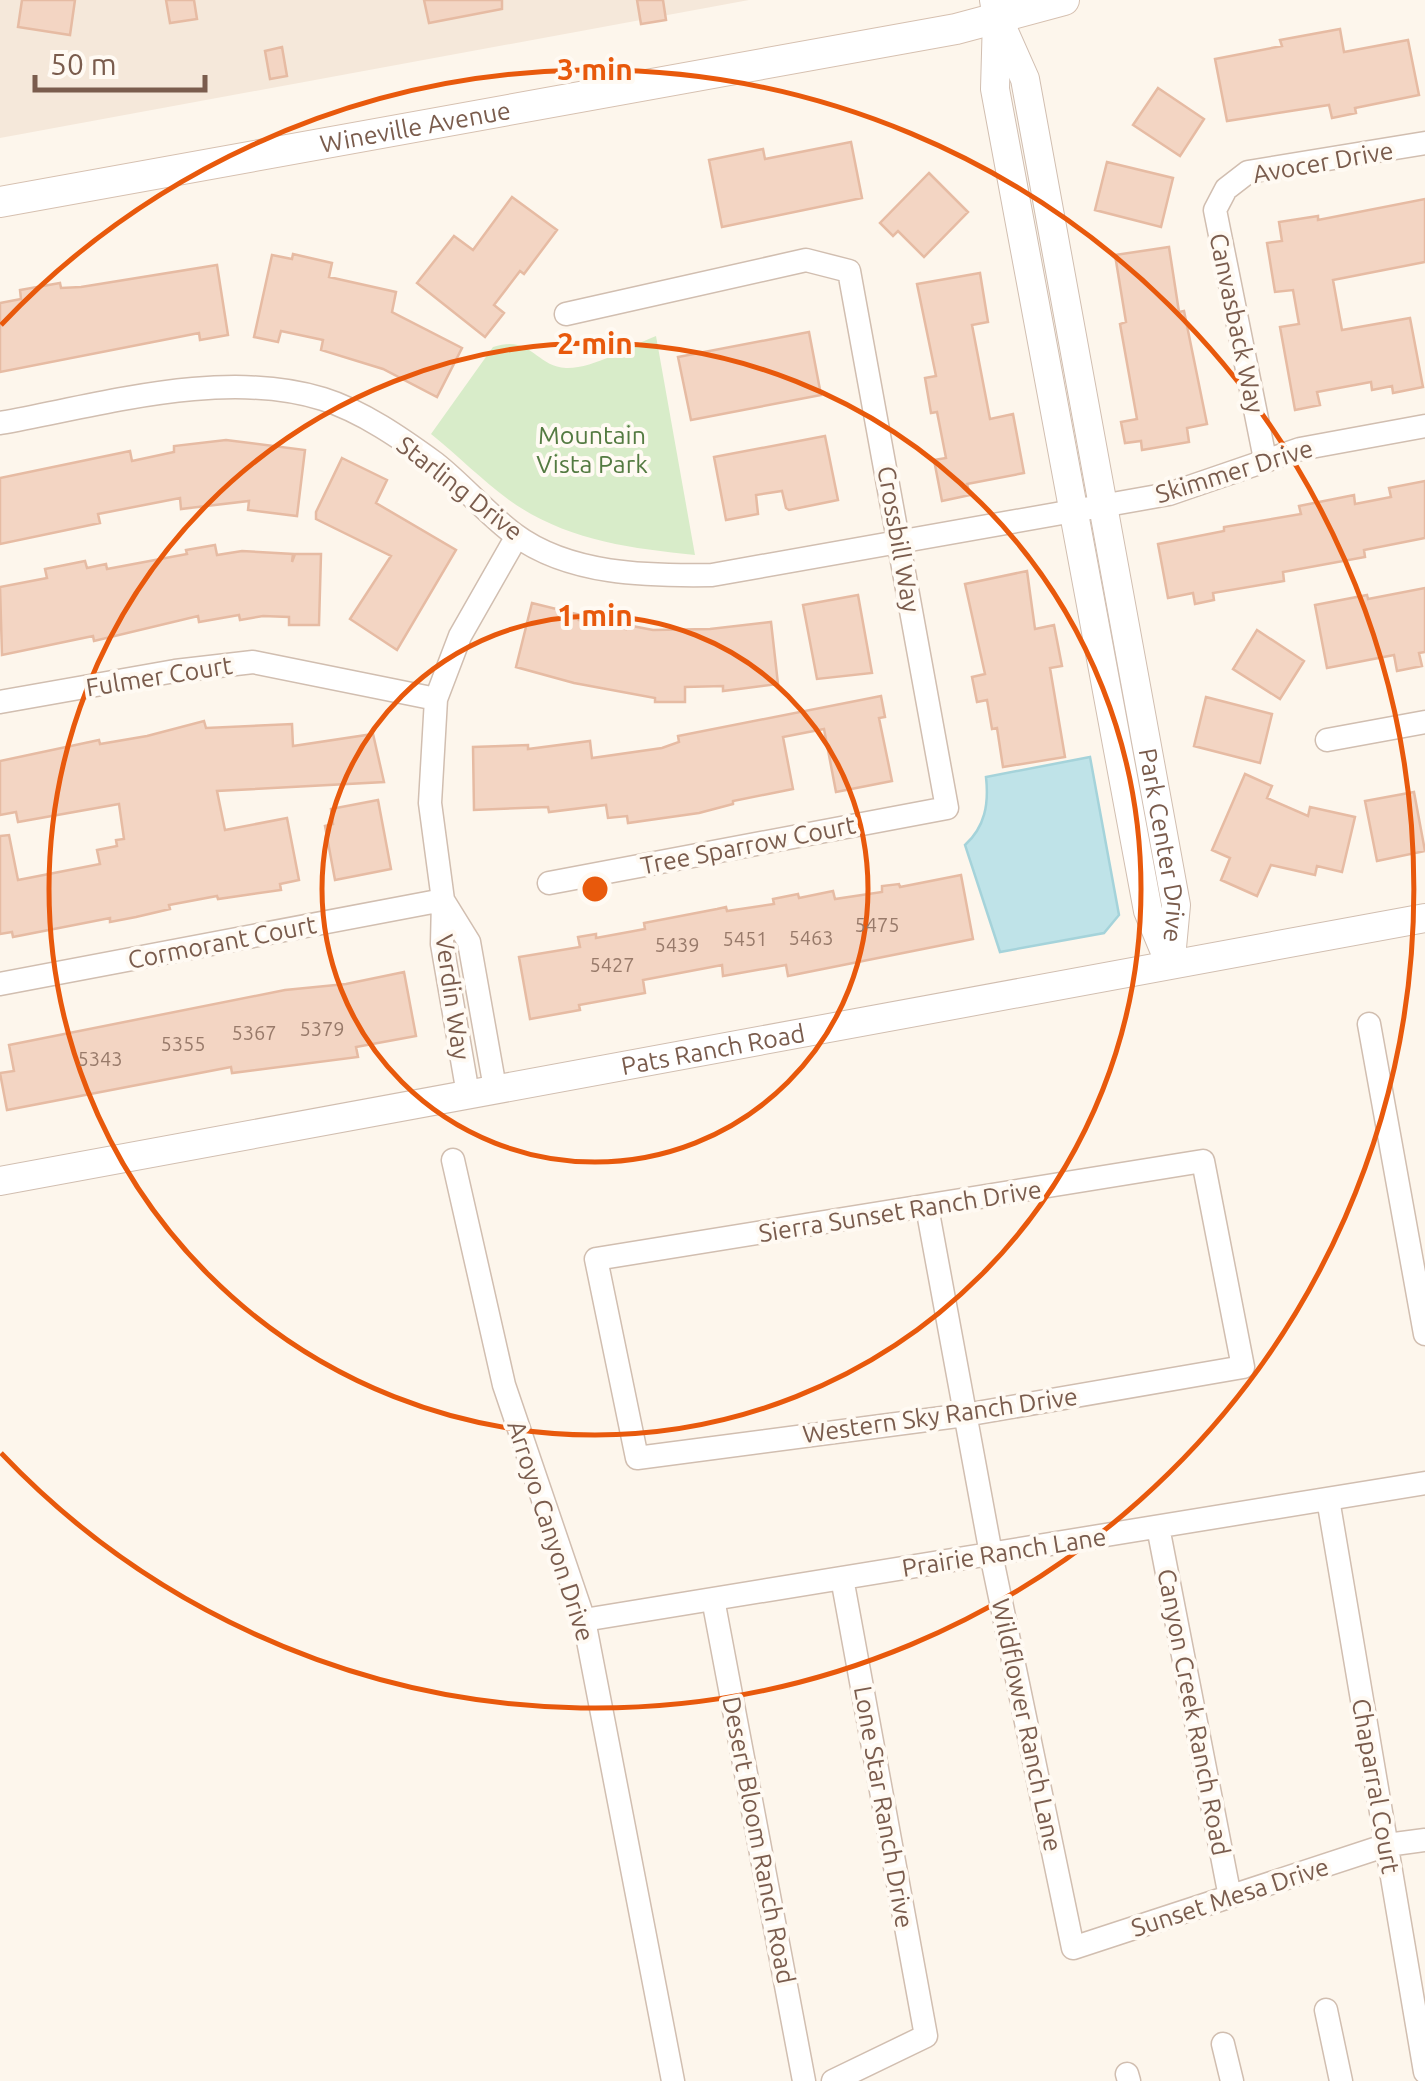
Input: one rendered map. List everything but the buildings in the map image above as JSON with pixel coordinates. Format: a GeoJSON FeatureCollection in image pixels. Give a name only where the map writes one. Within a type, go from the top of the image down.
{"type":"FeatureCollection","features":[{"type":"Feature","properties":{"kind":"main road","name":"Wineville Avenue"},"geometry":{"type":"LineString","coordinates":[[0,202],[956,30],[996,9],[1064,0]]}},
{"type":"Feature","properties":{"kind":"street","name":"Park Center Drive"},"geometry":{"type":"LineString","coordinates":[[996,9],[1025,79],[1176,905],[1170,964]]}},
{"type":"Feature","properties":{"kind":"street","name":"Park Center Drive"},"geometry":{"type":"LineString","coordinates":[[996,9],[995,89],[1148,912],[1170,964]]}},
{"type":"Feature","properties":{"kind":"street","name":"Avocer Drive"},"geometry":{"type":"LineString","coordinates":[[1226,189],[1248,172],[1425,143]]}},
{"type":"Feature","properties":{"kind":"street","name":"Canvasback Way"},"geometry":{"type":"LineString","coordinates":[[1226,189],[1215,210],[1218,235],[1265,459]]}},
{"type":"Feature","properties":{"kind":"street","name":"Crossbill Way"},"geometry":{"type":"LineString","coordinates":[[566,314],[806,260],[849,271],[947,808]]}},
{"type":"Feature","properties":{"kind":"street","name":"Starling Drive"},"geometry":{"type":"LineString","coordinates":[[0,424],[136,398],[226,386],[270,387],[324,400],[366,419],[434,463],[516,536],[611,571],[659,576],[712,574],[1102,506]]}},
{"type":"Feature","properties":{"kind":"street","name":"Skimmer Drive"},"geometry":{"type":"LineString","coordinates":[[1102,506],[1194,487],[1300,449],[1425,426]]}},
{"type":"Feature","properties":{"kind":"street","name":"Verdin Way"},"geometry":{"type":"LineString","coordinates":[[482,1091],[442,944],[443,900],[430,803],[436,699],[460,636],[516,536]]}},
{"type":"Feature","properties":{"kind":"street","name":"Fulmer Court"},"geometry":{"type":"LineString","coordinates":[[0,702],[253,662],[436,699]]}},
{"type":"Feature","properties":{"kind":"street"},"geometry":{"type":"LineString","coordinates":[[1327,740],[1425,722]]}},
{"type":"Feature","properties":{"kind":"street","name":"Tree Sparrow Court"},"geometry":{"type":"LineString","coordinates":[[549,882],[947,808]]}},
{"type":"Feature","properties":{"kind":"street","name":"Cormorant Court"},"geometry":{"type":"LineString","coordinates":[[0,984],[443,900]]}},
{"type":"Feature","properties":{"kind":"street","name":"Pats Ranch Road"},"geometry":{"type":"LineString","coordinates":[[0,1181],[1425,918]]}},
{"type":"Feature","properties":{"kind":"street"},"geometry":{"type":"LineString","coordinates":[[1369,1024],[1425,1334]]}},
{"type":"Feature","properties":{"kind":"street","name":"Arroyo Canyon Drive"},"geometry":{"type":"LineString","coordinates":[[453,1160],[504,1385],[584,1620],[673,2081]]}},
{"type":"Feature","properties":{"kind":"street","name":"Sierra Sunset Ranch Drive"},"geometry":{"type":"LineString","coordinates":[[637,1458],[596,1259],[1204,1160],[1243,1366]]}},
{"type":"Feature","properties":{"kind":"street","name":"Wildflower Ranch Lane"},"geometry":{"type":"LineString","coordinates":[[927,1207],[991,1554],[1073,1948]]}},
{"type":"Feature","properties":{"kind":"street","name":"Western Sky Ranch Drive"},"geometry":{"type":"LineString","coordinates":[[637,1458],[965,1414],[1243,1366]]}},
{"type":"Feature","properties":{"kind":"street","name":"Prairie Ranch Lane"},"geometry":{"type":"LineString","coordinates":[[584,1620],[1425,1484]]}},
{"type":"Feature","properties":{"kind":"street","name":"Chaparral Court"},"geometry":{"type":"LineString","coordinates":[[1328,1499],[1425,2072]]}},
{"type":"Feature","properties":{"kind":"street","name":"Canyon Creek Ranch Road"},"geometry":{"type":"LineString","coordinates":[[1158,1527],[1230,1897]]}},
{"type":"Feature","properties":{"kind":"street","name":"Lone Star Ranch Drive"},"geometry":{"type":"LineString","coordinates":[[834,2081],[926,2036],[842,1578]]}},
{"type":"Feature","properties":{"kind":"street","name":"Desert Bloom Ranch Road"},"geometry":{"type":"LineString","coordinates":[[713,1599],[804,2081]]}},
{"type":"Feature","properties":{"kind":"street","name":"Sunset Mesa Drive"},"geometry":{"type":"LineString","coordinates":[[1073,1948],[1386,1846],[1425,1840]]}},
{"type":"Feature","properties":{"kind":"street"},"geometry":{"type":"LineString","coordinates":[[1326,2010],[1341,2081]]}},
{"type":"Feature","properties":{"kind":"street"},"geometry":{"type":"LineString","coordinates":[[1223,2044],[1232,2081]]}},
{"type":"Feature","properties":{"kind":"shaded area"},"geometry":{"type":"Polygon","coordinates":[[[0,0],[749,0],[0,138],[0,0]]]}},
{"type":"Feature","properties":{"kind":"green space","name":"Mountain Vista Park"},"geometry":{"type":"Polygon","coordinates":[[[656,336],[695,555],[598,540],[530,514],[431,434],[493,347],[525,347],[547,362],[566,368],[599,361],[656,336]]]}},
{"type":"Feature","properties":{"kind":"water"},"geometry":{"type":"Polygon","coordinates":[[[1090,757],[1119,915],[1104,933],[1000,952],[965,845],[984,814],[986,777],[1090,757]]]}}]}
